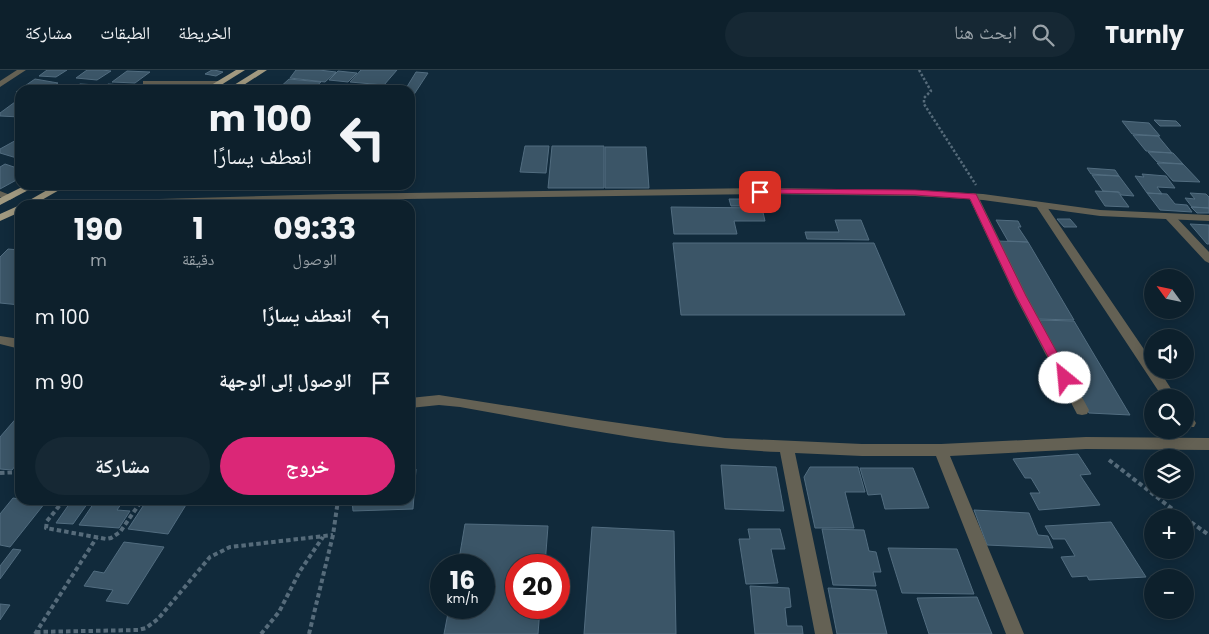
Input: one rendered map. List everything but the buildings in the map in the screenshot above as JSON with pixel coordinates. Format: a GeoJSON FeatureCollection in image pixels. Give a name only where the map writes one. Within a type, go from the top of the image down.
{"type":"FeatureCollection","features":[{"type":"Feature","properties":{"kind":"main road"},"geometry":{"type":"LineString","coordinates":[[216,85],[241,70]]}},
{"type":"Feature","properties":{"kind":"main road"},"geometry":{"type":"LineString","coordinates":[[238,85],[263,70]]}},
{"type":"Feature","properties":{"kind":"main road"},"geometry":{"type":"LineString","coordinates":[[0,202],[5,196],[20,190]]}},
{"type":"Feature","properties":{"kind":"main road"},"geometry":{"type":"LineString","coordinates":[[34,200],[53,190]]}},
{"type":"Feature","properties":{"kind":"main road"},"geometry":{"type":"LineString","coordinates":[[0,218],[15,210]]}},
{"type":"Feature","properties":{"kind":"street"},"geometry":{"type":"LineString","coordinates":[[0,85],[22,70]]}},
{"type":"Feature","properties":{"kind":"street"},"geometry":{"type":"LineString","coordinates":[[146,83],[220,83]]}},
{"type":"Feature","properties":{"kind":"street"},"geometry":{"type":"LineString","coordinates":[[230,200],[760,192],[915,193],[978,196],[1041,206],[1170,217],[1209,218]]}},
{"type":"Feature","properties":{"kind":"street"},"geometry":{"type":"LineString","coordinates":[[978,196],[1021,296],[1082,410]]}},
{"type":"Feature","properties":{"kind":"street"},"geometry":{"type":"LineString","coordinates":[[1041,206],[1165,389]]}},
{"type":"Feature","properties":{"kind":"street"},"geometry":{"type":"LineString","coordinates":[[1170,217],[1209,259]]}},
{"type":"Feature","properties":{"kind":"street"},"geometry":{"type":"LineString","coordinates":[[0,340],[15,343]]}},
{"type":"Feature","properties":{"kind":"street"},"geometry":{"type":"LineString","coordinates":[[415,402],[439,400],[460,402],[598,426],[706,441],[862,450],[941,450],[1086,443],[1209,444]]}},
{"type":"Feature","properties":{"kind":"street"},"geometry":{"type":"LineString","coordinates":[[786,446],[824,634]]}},
{"type":"Feature","properties":{"kind":"street"},"geometry":{"type":"LineString","coordinates":[[941,450],[1015,634]]}},
{"type":"Feature","properties":{"kind":"path"},"geometry":{"type":"LineString","coordinates":[[918,70],[931,90],[924,98],[924,104],[978,196]]}},
{"type":"Feature","properties":{"kind":"path"},"geometry":{"type":"LineString","coordinates":[[1086,443],[1173,509]]}},
{"type":"Feature","properties":{"kind":"path"},"geometry":{"type":"LineString","coordinates":[[0,472],[15,472]]}},
{"type":"Feature","properties":{"kind":"path"},"geometry":{"type":"LineString","coordinates":[[60,505],[48,521],[46,528],[106,539],[116,536],[138,505]]}},
{"type":"Feature","properties":{"kind":"path"},"geometry":{"type":"LineString","coordinates":[[309,634],[333,535],[337,505]]}},
{"type":"Feature","properties":{"kind":"path"},"geometry":{"type":"LineString","coordinates":[[1194,524],[1209,535]]}},
{"type":"Feature","properties":{"kind":"path"},"geometry":{"type":"LineString","coordinates":[[35,633],[138,630],[146,628],[158,619],[216,553],[230,547],[333,535]]}},
{"type":"Feature","properties":{"kind":"path"},"geometry":{"type":"LineString","coordinates":[[261,634],[279,612],[300,571],[324,536]]}},
{"type":"Feature","properties":{"kind":"path"},"geometry":{"type":"LineString","coordinates":[[35,633],[97,538]]}},
{"type":"Feature","properties":{"kind":"route"},"geometry":{"type":"LineString","coordinates":[[760,192],[915,193],[973,196],[1021,296],[1065,378]]}}]}
